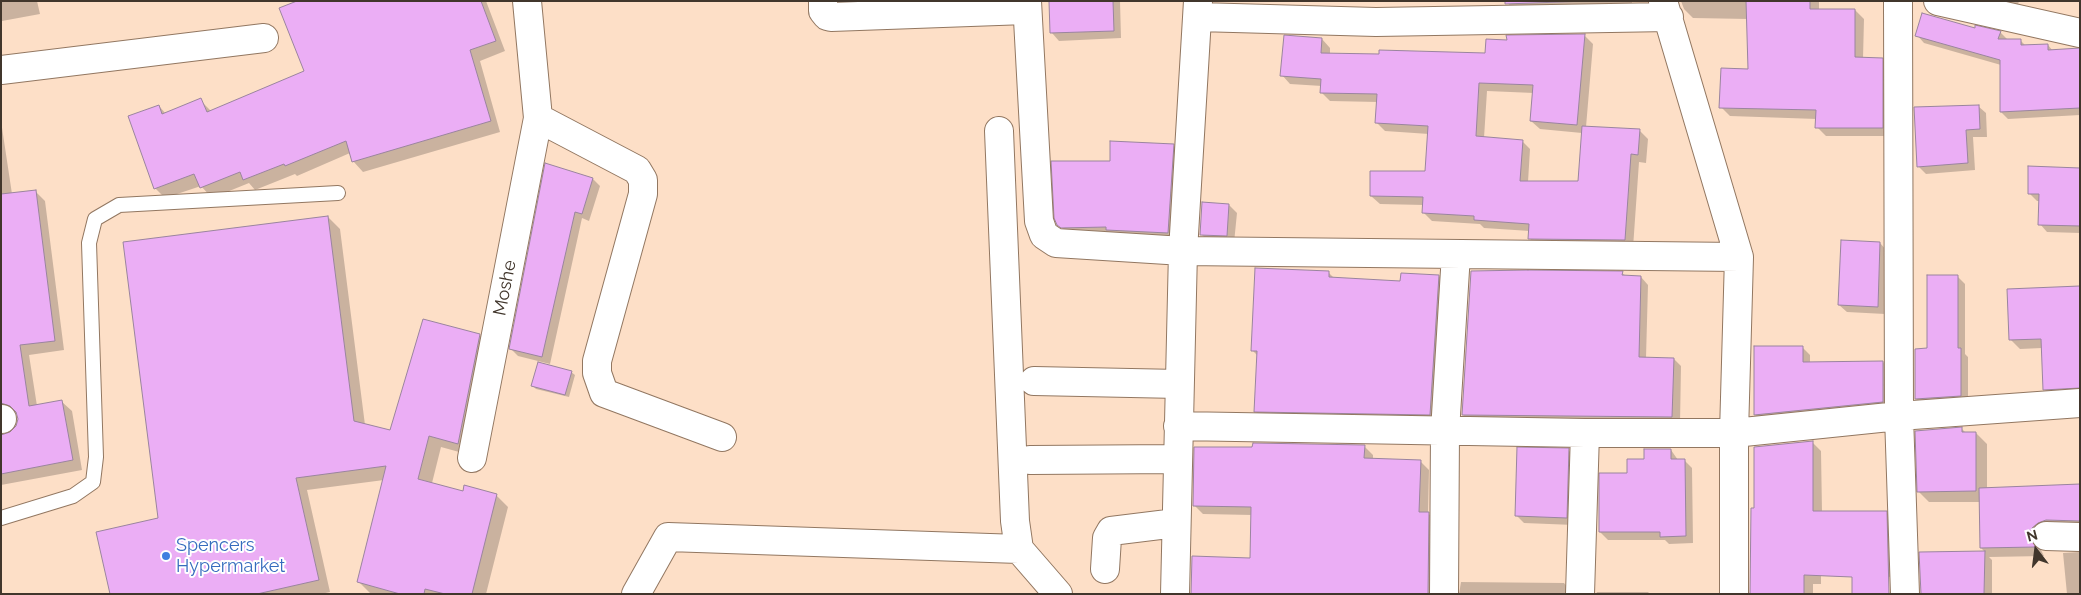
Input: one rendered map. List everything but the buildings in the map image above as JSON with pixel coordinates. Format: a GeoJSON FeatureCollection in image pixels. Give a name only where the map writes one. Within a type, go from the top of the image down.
{"type":"FeatureCollection","features":[{"type":"Feature","properties":{"kind":"street","name":"Moshe"},"geometry":{"type":"LineString","coordinates":[[472,458],[538,118],[527,1]]}},
{"type":"Feature","properties":{"kind":"street"},"geometry":{"type":"LineString","coordinates":[[823,1],[823,10],[827,16],[831,17],[1026,6],[1039,221],[1044,235],[1056,244],[1183,251],[1739,257]]}},
{"type":"Feature","properties":{"kind":"street"},"geometry":{"type":"LineString","coordinates":[[1898,1],[1900,416],[1905,594]]}},
{"type":"Feature","properties":{"kind":"street"},"geometry":{"type":"LineString","coordinates":[[1938,1],[2080,33]]}},
{"type":"Feature","properties":{"kind":"street"},"geometry":{"type":"LineString","coordinates":[[1175,594],[1183,251],[1198,9],[1376,22],[1666,9],[1739,257],[1734,433],[1734,594]]}},
{"type":"Feature","properties":{"kind":"street"},"geometry":{"type":"LineString","coordinates":[[1,70],[264,38]]}},
{"type":"Feature","properties":{"kind":"street"},"geometry":{"type":"LineString","coordinates":[[538,118],[637,170],[643,180],[643,194],[597,362],[597,373],[604,393],[722,437]]}},
{"type":"Feature","properties":{"kind":"street"},"geometry":{"type":"LineString","coordinates":[[999,130],[1014,511],[1019,549],[1058,594]]}},
{"type":"Feature","properties":{"kind":"street"},"geometry":{"type":"LineString","coordinates":[[1444,594],[1445,431],[1456,254]]}},
{"type":"Feature","properties":{"kind":"street"},"geometry":{"type":"LineString","coordinates":[[1034,381],[1179,384]]}},
{"type":"Feature","properties":{"kind":"street"},"geometry":{"type":"LineString","coordinates":[[1178,426],[1585,433],[1734,433],[1900,416],[2080,403]]}},
{"type":"Feature","properties":{"kind":"street"},"geometry":{"type":"LineString","coordinates":[[1580,594],[1585,433]]}},
{"type":"Feature","properties":{"kind":"street"},"geometry":{"type":"LineString","coordinates":[[1030,460],[1177,459]]}},
{"type":"Feature","properties":{"kind":"street"},"geometry":{"type":"LineString","coordinates":[[1105,569],[1107,538],[1110,531],[1176,523]]}},
{"type":"Feature","properties":{"kind":"street"},"geometry":{"type":"LineString","coordinates":[[2046,536],[2080,537]]}},
{"type":"Feature","properties":{"kind":"street"},"geometry":{"type":"LineString","coordinates":[[636,594],[668,537],[1019,549]]}},
{"type":"Feature","properties":{"kind":"lane"},"geometry":{"type":"LineString","coordinates":[[1,518],[73,496],[93,482],[96,457],[89,243],[96,219],[119,205],[338,193]]}},
{"type":"Feature","properties":{"kind":"place","name":"Spencers Hypermarket"},"geometry":{"type":"Point","coordinates":[166,556]}}]}
